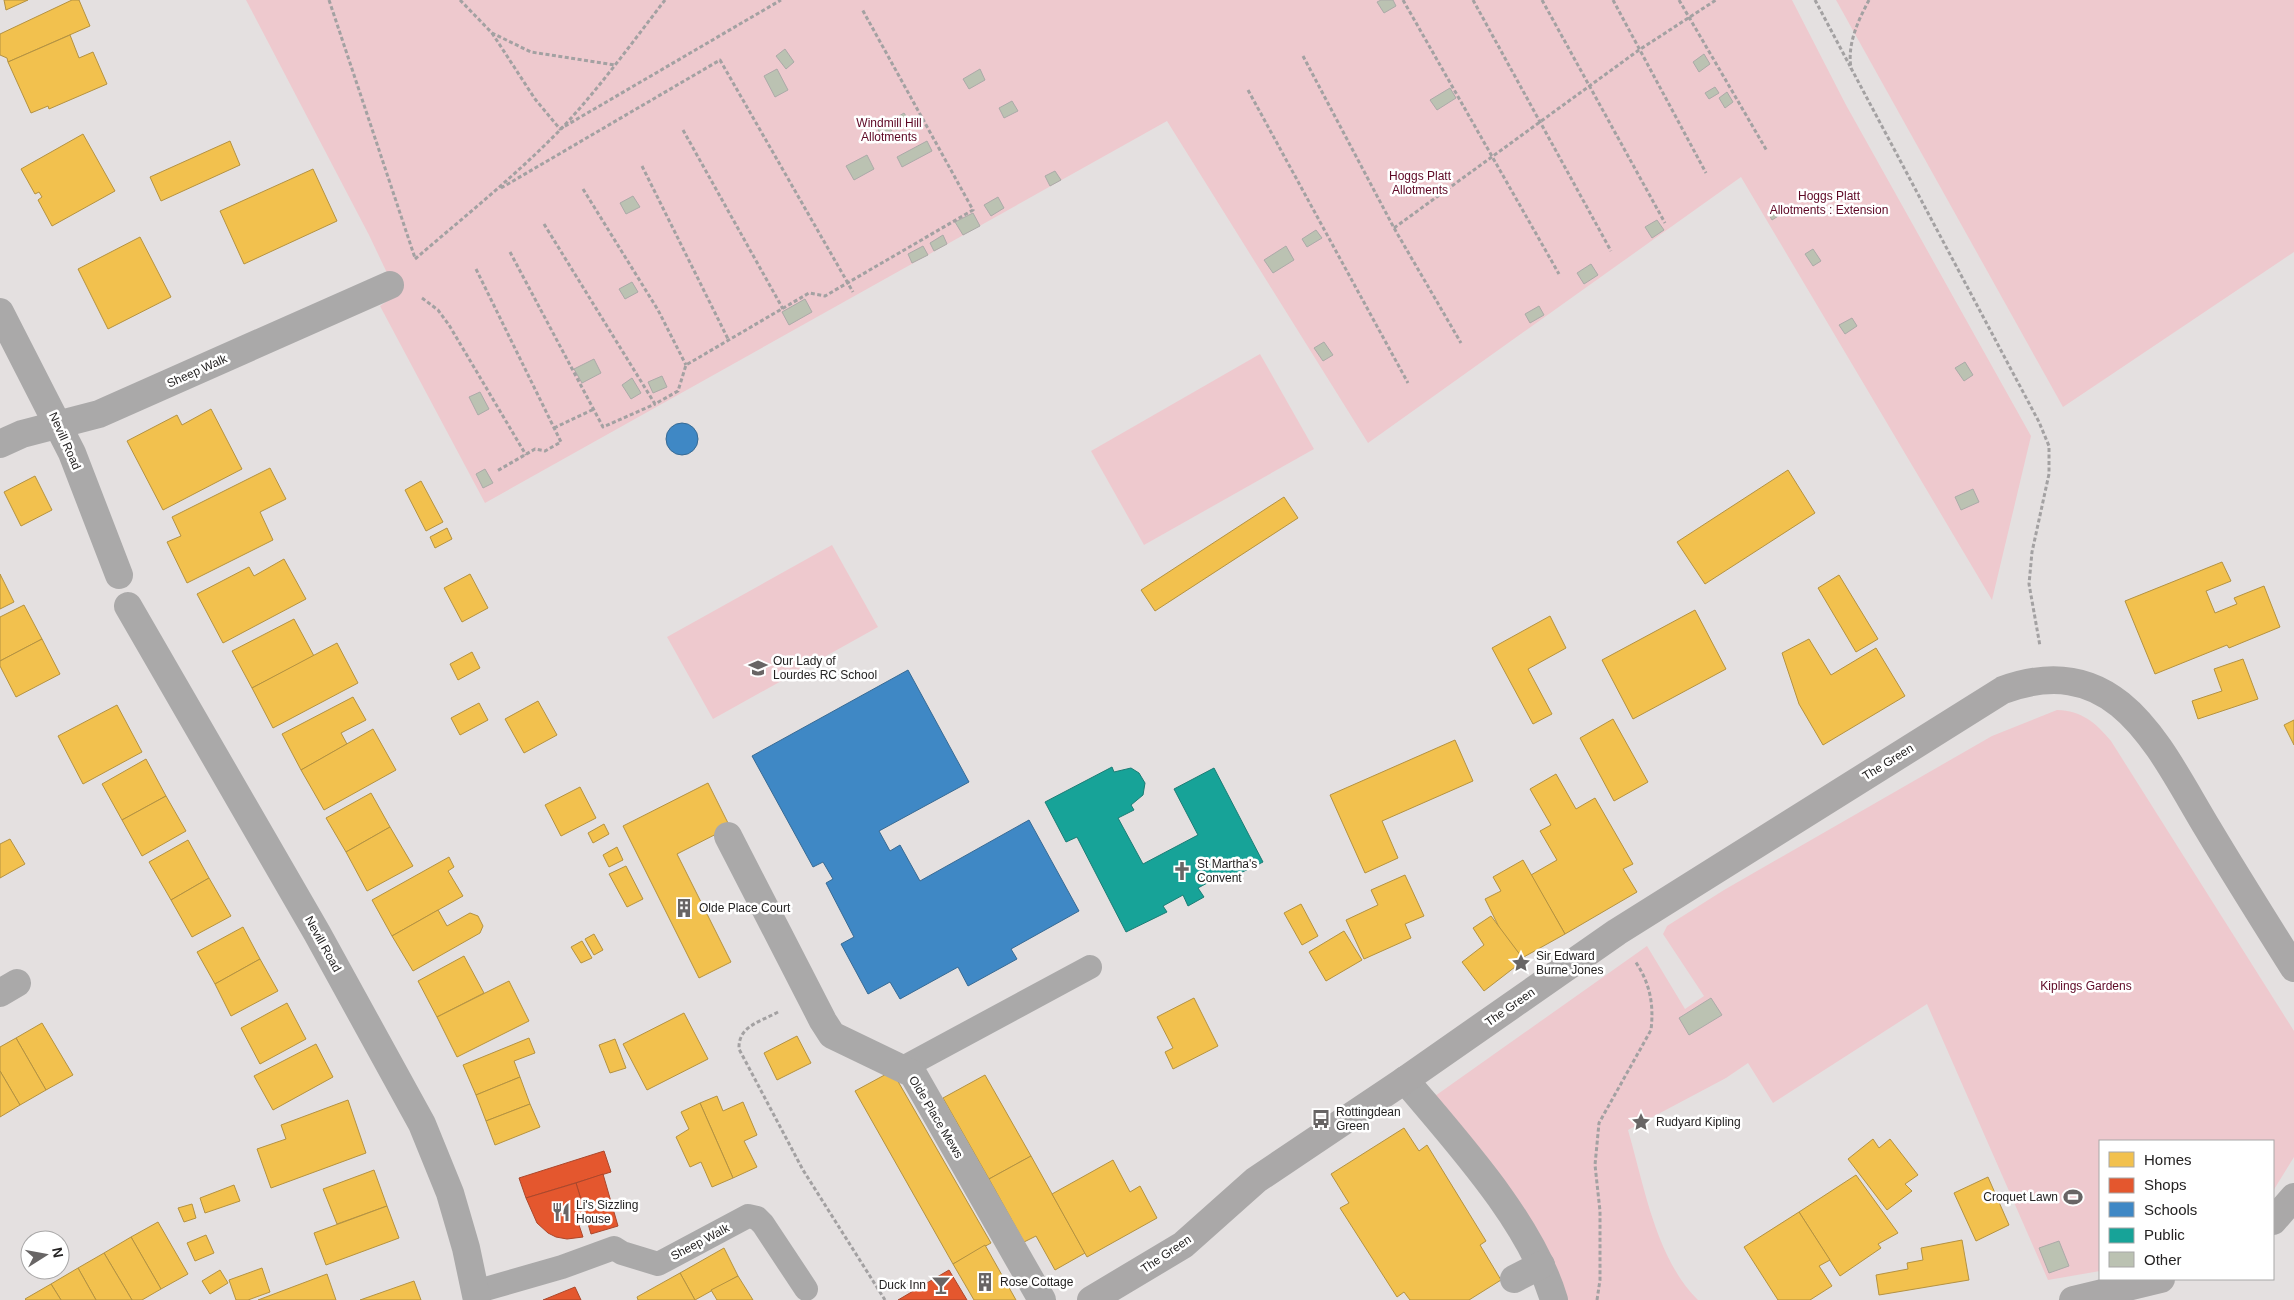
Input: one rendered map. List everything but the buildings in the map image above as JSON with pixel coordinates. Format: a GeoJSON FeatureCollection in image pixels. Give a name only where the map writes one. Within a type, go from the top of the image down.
{"type":"FeatureCollection","features":[{"type":"Feature","properties":{"kind":"main road","name":"The Green"},"geometry":{"type":"LineString","coordinates":[[1092,1300],[1183,1245],[1256,1180],[1406,1080],[1617,932],[2003,690],[2018,684],[2048,680],[2080,684],[2102,691],[2122,704],[2139,720],[2181,780],[2207,827],[2294,968]]}},
{"type":"Feature","properties":{"kind":"main road"},"geometry":{"type":"LineString","coordinates":[[2274,1220],[2294,1197]]}},
{"type":"Feature","properties":{"kind":"main road"},"geometry":{"type":"LineString","coordinates":[[2073,1300],[2157,1280]]}},
{"type":"Feature","properties":{"kind":"street","name":"Sheep Walk"},"geometry":{"type":"LineString","coordinates":[[0,444],[22,434],[60,426],[99,414],[396,284]]}},
{"type":"Feature","properties":{"kind":"street","name":"Nevill Road"},"geometry":{"type":"LineString","coordinates":[[0,312],[60,426],[119,575]]}},
{"type":"Feature","properties":{"kind":"street","name":"Nevill Road"},"geometry":{"type":"LineString","coordinates":[[128,606],[317,933],[422,1124],[450,1193],[476,1296]]}},
{"type":"Feature","properties":{"kind":"street","name":"Olde Place Mews"},"geometry":{"type":"LineString","coordinates":[[728,836],[809,995],[832,1035],[913,1074],[1042,1300]]}},
{"type":"Feature","properties":{"kind":"street"},"geometry":{"type":"LineString","coordinates":[[1406,1080],[1498,1195],[1521,1229],[1541,1265],[1554,1300]]}},
{"type":"Feature","properties":{"kind":"street"},"geometry":{"type":"LineString","coordinates":[[1514,1279],[1541,1265]]}},
{"type":"Feature","properties":{"kind":"lane"},"geometry":{"type":"LineString","coordinates":[[901,1069],[1090,967]]}},
{"type":"Feature","properties":{"kind":"lane","name":"Sheep Walk"},"geometry":{"type":"LineString","coordinates":[[476,1296],[614,1248],[622,1253],[658,1264],[748,1216],[757,1218],[763,1224],[806,1289]]}},
{"type":"Feature","properties":{"kind":"path"},"geometry":{"type":"LineString","coordinates":[[329,0],[415,259]]}},
{"type":"Feature","properties":{"kind":"path"},"geometry":{"type":"LineString","coordinates":[[460,0],[492,33],[536,99],[560,129]]}},
{"type":"Feature","properties":{"kind":"path"},"geometry":{"type":"LineString","coordinates":[[396,284],[406,283],[406,272],[415,259],[501,188],[560,129],[616,65],[665,0]]}},
{"type":"Feature","properties":{"kind":"path"},"geometry":{"type":"LineString","coordinates":[[560,129],[782,0]]}},
{"type":"Feature","properties":{"kind":"path"},"geometry":{"type":"LineString","coordinates":[[1403,0],[1493,156],[1558,274]]}},
{"type":"Feature","properties":{"kind":"path"},"geometry":{"type":"LineString","coordinates":[[1473,0],[1611,251]]}},
{"type":"Feature","properties":{"kind":"path"},"geometry":{"type":"LineString","coordinates":[[1542,0],[1665,223]]}},
{"type":"Feature","properties":{"kind":"path"},"geometry":{"type":"LineString","coordinates":[[1613,0],[1706,173]]}},
{"type":"Feature","properties":{"kind":"path"},"geometry":{"type":"LineString","coordinates":[[1679,0],[1767,151]]}},
{"type":"Feature","properties":{"kind":"path"},"geometry":{"type":"LineString","coordinates":[[1394,228],[1639,50],[1716,0]]}},
{"type":"Feature","properties":{"kind":"path"},"geometry":{"type":"LineString","coordinates":[[1815,0],[2039,422],[2049,446],[2049,474],[2032,552],[2029,584],[2048,680]]}},
{"type":"Feature","properties":{"kind":"path"},"geometry":{"type":"LineString","coordinates":[[1851,68],[1849,55],[1858,21],[1869,0]]}},
{"type":"Feature","properties":{"kind":"path"},"geometry":{"type":"LineString","coordinates":[[510,252],[603,427],[655,404],[678,391],[686,365],[809,293],[825,296],[927,238],[932,232],[973,210],[862,10]]}},
{"type":"Feature","properties":{"kind":"path"},"geometry":{"type":"LineString","coordinates":[[492,33],[531,52],[616,65]]}},
{"type":"Feature","properties":{"kind":"path"},"geometry":{"type":"LineString","coordinates":[[1303,56],[1394,228],[1461,343]]}},
{"type":"Feature","properties":{"kind":"path"},"geometry":{"type":"LineString","coordinates":[[501,188],[720,60],[853,292]]}},
{"type":"Feature","properties":{"kind":"path"},"geometry":{"type":"LineString","coordinates":[[1248,90],[1408,383]]}},
{"type":"Feature","properties":{"kind":"path"},"geometry":{"type":"LineString","coordinates":[[683,130],[783,309]]}},
{"type":"Feature","properties":{"kind":"path"},"geometry":{"type":"LineString","coordinates":[[642,166],[728,341]]}},
{"type":"Feature","properties":{"kind":"path"},"geometry":{"type":"LineString","coordinates":[[583,189],[658,310],[686,365]]}},
{"type":"Feature","properties":{"kind":"path"},"geometry":{"type":"LineString","coordinates":[[544,224],[655,404]]}},
{"type":"Feature","properties":{"kind":"path"},"geometry":{"type":"LineString","coordinates":[[476,269],[561,442],[545,451],[535,449],[497,471]]}},
{"type":"Feature","properties":{"kind":"path"},"geometry":{"type":"LineString","coordinates":[[396,284],[432,304],[449,325],[526,455]]}},
{"type":"Feature","properties":{"kind":"path"},"geometry":{"type":"LineString","coordinates":[[554,428],[594,409]]}},
{"type":"Feature","properties":{"kind":"path"},"geometry":{"type":"LineString","coordinates":[[809,995],[743,1030],[738,1038],[738,1049],[803,1170],[884,1300]]}},
{"type":"Feature","properties":{"kind":"green space"},"geometry":{"type":"Polygon","coordinates":[[[246,0],[1792,0],[1846,105],[2031,436],[1992,600],[1741,177],[1368,443],[1167,121],[485,503],[380,306],[397,294],[369,235],[246,0]]]}},
{"type":"Feature","properties":{"kind":"green space"},"geometry":{"type":"Polygon","coordinates":[[[1836,0],[2294,0],[2294,252],[2063,407],[1836,0]]]}},
{"type":"Feature","properties":{"kind":"green space"},"geometry":{"type":"Polygon","coordinates":[[[1260,354],[1314,449],[1144,545],[1091,451],[1260,354]]]}},
{"type":"Feature","properties":{"kind":"green space"},"geometry":{"type":"Polygon","coordinates":[[[832,545],[878,627],[713,719],[667,637],[832,545]]]}},
{"type":"Feature","properties":{"kind":"green space","name":"Kiplings Gardens"},"geometry":{"type":"Polygon","coordinates":[[[2057,710],[2081,715],[2099,728],[2111,741],[2294,1031],[2294,1157],[2274,1189],[2274,1140],[2099,1140],[2099,1271],[2048,1280],[1927,1004],[1773,1103],[1748,1063],[1726,1078],[1628,1130],[1646,1197],[1662,1243],[1684,1283],[1698,1300],[1566,1300],[1435,1096],[1647,946],[1685,1009],[1704,996],[1663,934],[1667,926],[1724,890],[1992,736],[2057,710]]]}},
{"type":"Feature","properties":{"kind":"place","name":"Our Lady of Lourdes RC School"},"geometry":{"type":"Point","coordinates":[758,668]}},
{"type":"Feature","properties":{"kind":"place","name":"St Martha's Convent"},"geometry":{"type":"Point","coordinates":[1182,871]}},
{"type":"Feature","properties":{"kind":"place","name":"Olde Place Court"},"geometry":{"type":"Point","coordinates":[684,908]}},
{"type":"Feature","properties":{"kind":"place","name":"Sir Edward Burne Jones"},"geometry":{"type":"Point","coordinates":[1521,963]}},
{"type":"Feature","properties":{"kind":"place","name":"Rottingdean Green"},"geometry":{"type":"Point","coordinates":[1321,1119]}},
{"type":"Feature","properties":{"kind":"place","name":"Rudyard Kipling"},"geometry":{"type":"Point","coordinates":[1641,1122]}},
{"type":"Feature","properties":{"kind":"place","name":"Croquet Lawn"},"geometry":{"type":"Point","coordinates":[2073,1197]}},
{"type":"Feature","properties":{"kind":"place","name":"Li's Sizzling House"},"geometry":{"type":"Point","coordinates":[561,1212]}},
{"type":"Feature","properties":{"kind":"place","name":"Rose Cottage"},"geometry":{"type":"Point","coordinates":[985,1282]}},
{"type":"Feature","properties":{"kind":"place","name":"Duck Inn"},"geometry":{"type":"Point","coordinates":[941,1285]}},
{"type":"Feature","properties":{"kind":"park label","name":"Windmill Hill Allotments"},"geometry":{"type":"Point","coordinates":[889,130]}},
{"type":"Feature","properties":{"kind":"park label","name":"Hoggs Platt Allotments"},"geometry":{"type":"Point","coordinates":[1420,183]}},
{"type":"Feature","properties":{"kind":"park label","name":"Hoggs Platt Allotments : Extension"},"geometry":{"type":"Point","coordinates":[1829,203]}}]}
